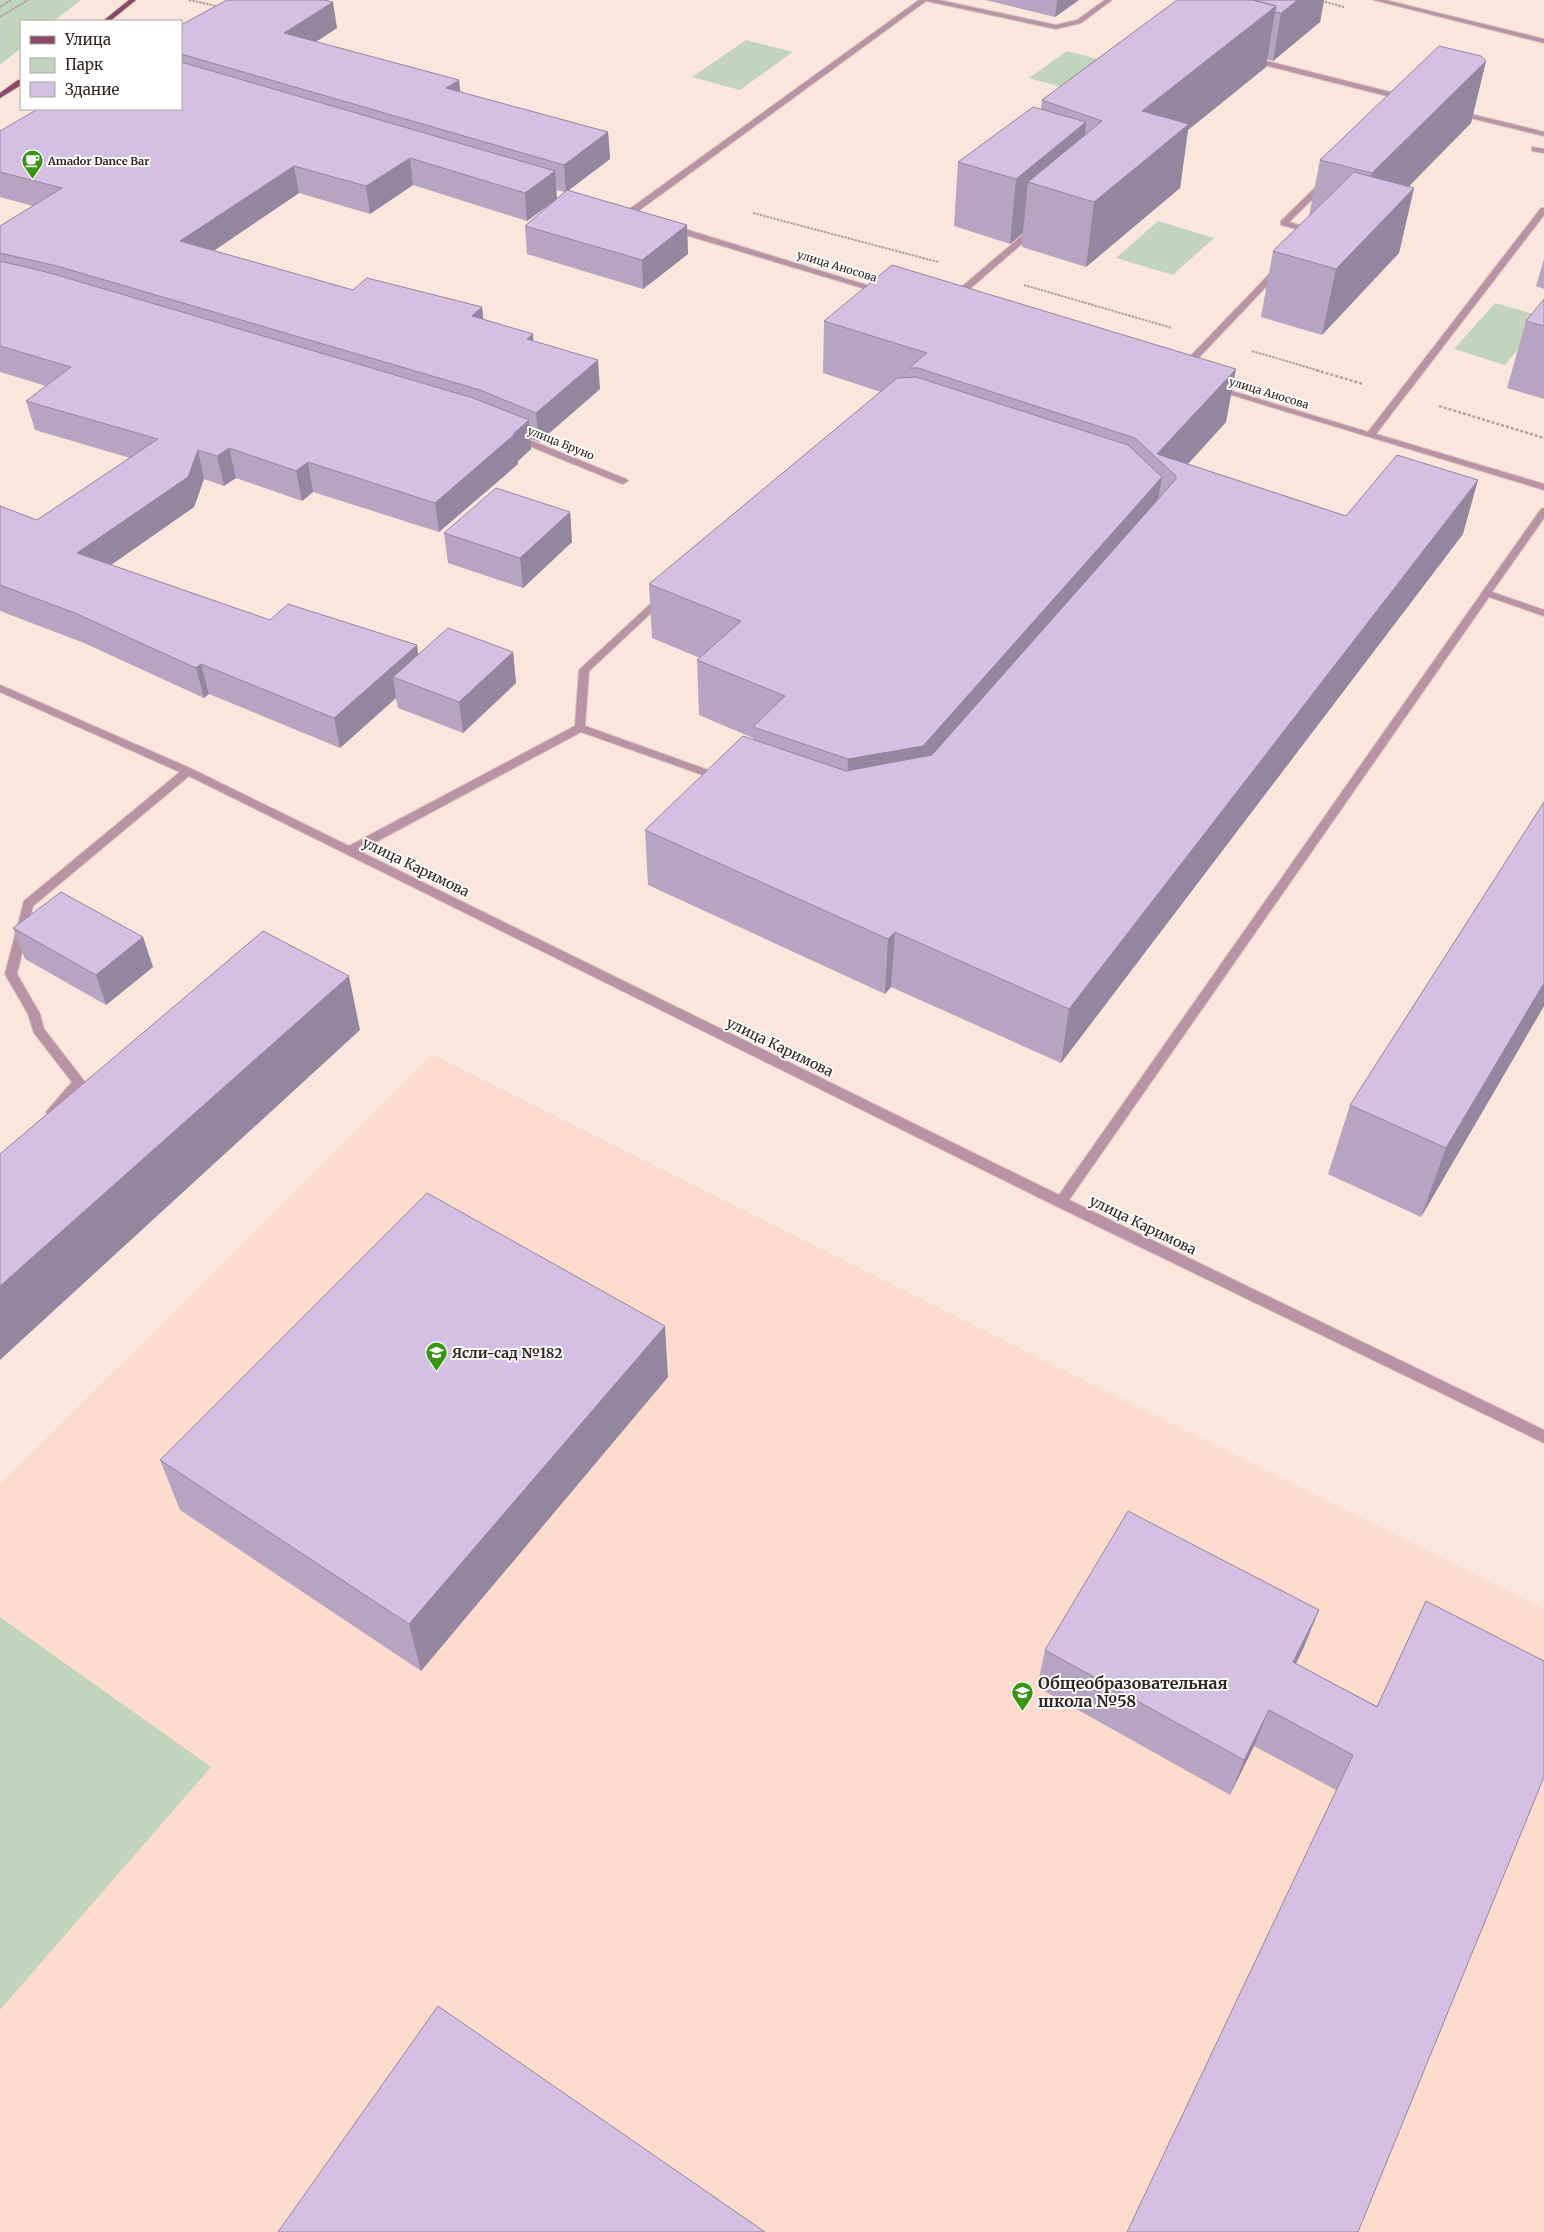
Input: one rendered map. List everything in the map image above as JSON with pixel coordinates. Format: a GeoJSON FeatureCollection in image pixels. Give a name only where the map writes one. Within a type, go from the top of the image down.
{"type":"FeatureCollection","features":[{"type":"Feature","properties":{"kind":"main road"},"geometry":{"type":"LineString","coordinates":[[107,20],[132,1]]}},
{"type":"Feature","properties":{"kind":"main road"},"geometry":{"type":"LineString","coordinates":[[0,96],[20,83]]}},
{"type":"Feature","properties":{"kind":"street"},"geometry":{"type":"LineString","coordinates":[[627,215],[923,0]]}},
{"type":"Feature","properties":{"kind":"street"},"geometry":{"type":"LineString","coordinates":[[929,0],[1056,27],[1079,22],[1109,0]]}},
{"type":"Feature","properties":{"kind":"street"},"geometry":{"type":"LineString","coordinates":[[1378,0],[1544,41]]}},
{"type":"Feature","properties":{"kind":"street"},"geometry":{"type":"LineString","coordinates":[[1248,58],[1412,100],[1405,107]]}},
{"type":"Feature","properties":{"kind":"street"},"geometry":{"type":"LineString","coordinates":[[1450,110],[1544,134]]}},
{"type":"Feature","properties":{"kind":"street"},"geometry":{"type":"LineString","coordinates":[[1534,149],[1544,151]]}},
{"type":"Feature","properties":{"kind":"street"},"geometry":{"type":"LineString","coordinates":[[1307,240],[1314,233],[1284,223],[1334,175]]}},
{"type":"Feature","properties":{"kind":"street"},"geometry":{"type":"LineString","coordinates":[[1370,435],[1544,210]]}},
{"type":"Feature","properties":{"kind":"street"},"geometry":{"type":"LineString","coordinates":[[618,212],[637,218]]}},
{"type":"Feature","properties":{"kind":"street"},"geometry":{"type":"LineString","coordinates":[[948,302],[1045,220]]}},
{"type":"Feature","properties":{"kind":"street","name":"улица Аносова"},"geometry":{"type":"LineString","coordinates":[[665,226],[894,294]]}},
{"type":"Feature","properties":{"kind":"street"},"geometry":{"type":"LineString","coordinates":[[1176,378],[1288,260]]}},
{"type":"Feature","properties":{"kind":"street","name":"улица Аносова"},"geometry":{"type":"LineString","coordinates":[[1203,386],[1544,487]]}},
{"type":"Feature","properties":{"kind":"street","name":"улица Бруно"},"geometry":{"type":"LineString","coordinates":[[507,434],[623,481]]}},
{"type":"Feature","properties":{"kind":"street"},"geometry":{"type":"LineString","coordinates":[[1061,1202],[1544,511]]}},
{"type":"Feature","properties":{"kind":"street"},"geometry":{"type":"LineString","coordinates":[[580,728],[584,670],[672,589]]}},
{"type":"Feature","properties":{"kind":"street"},"geometry":{"type":"LineString","coordinates":[[1486,593],[1544,613]]}},
{"type":"Feature","properties":{"kind":"street","name":"улица Каримова"},"geometry":{"type":"LineString","coordinates":[[0,688],[188,771],[1061,1202],[1544,1436]]}},
{"type":"Feature","properties":{"kind":"street"},"geometry":{"type":"LineString","coordinates":[[350,851],[580,728],[734,782]]}},
{"type":"Feature","properties":{"kind":"street"},"geometry":{"type":"LineString","coordinates":[[42,1123],[79,1082],[38,1030],[34,1014],[11,974],[28,904],[188,771]]}},
{"type":"Feature","properties":{"kind":"path"},"geometry":{"type":"LineString","coordinates":[[0,7],[11,0]]}},
{"type":"Feature","properties":{"kind":"path"},"geometry":{"type":"LineString","coordinates":[[0,17],[28,0]]}},
{"type":"Feature","properties":{"kind":"path"},"geometry":{"type":"LineString","coordinates":[[189,0],[216,6],[209,10]]}},
{"type":"Feature","properties":{"kind":"path"},"geometry":{"type":"LineString","coordinates":[[748,211],[982,273],[1544,438]]}},
{"type":"Feature","properties":{"kind":"shaded area","name":"Общеобразовательная школа №58"},"geometry":{"type":"Polygon","coordinates":[[[432,1054],[1544,1609],[1544,2232],[0,2232],[0,1484],[432,1054]]]}},
{"type":"Feature","properties":{"kind":"green space"},"geometry":{"type":"Polygon","coordinates":[[[0,0],[81,0],[55,20],[20,20],[20,49],[0,65],[0,0]]]}},
{"type":"Feature","properties":{"kind":"green space"},"geometry":{"type":"Polygon","coordinates":[[[746,40],[793,52],[740,90],[692,77],[746,40]]]}},
{"type":"Feature","properties":{"kind":"green space"},"geometry":{"type":"Polygon","coordinates":[[[1067,51],[1113,63],[1075,91],[1029,78],[1067,51]]]}},
{"type":"Feature","properties":{"kind":"green space"},"geometry":{"type":"Polygon","coordinates":[[[1158,221],[1214,238],[1173,275],[1116,258],[1158,221]]]}},
{"type":"Feature","properties":{"kind":"green space"},"geometry":{"type":"Polygon","coordinates":[[[1495,303],[1544,317],[1505,365],[1454,349],[1495,303]]]}},
{"type":"Feature","properties":{"kind":"green space"},"geometry":{"type":"Polygon","coordinates":[[[0,1617],[211,1767],[0,2010],[0,1617]]]}},
{"type":"Feature","properties":{"kind":"building"},"geometry":{"type":"Polygon","coordinates":[[[227,0],[324,0],[333,2],[284,33],[459,80],[446,88],[608,132],[564,165],[182,54],[182,24],[227,0]]]}},
{"type":"Feature","properties":{"kind":"building"},"geometry":{"type":"Polygon","coordinates":[[[1177,0],[1253,0],[1276,6],[1142,111],[1189,124],[1094,202],[1028,182],[1102,121],[1042,100],[1177,0]]]}},
{"type":"Feature","properties":{"kind":"building"},"geometry":{"type":"Polygon","coordinates":[[[1253,0],[1298,0],[1281,13],[1275,12],[1276,6],[1253,0]]]}},
{"type":"Feature","properties":{"kind":"building"},"geometry":{"type":"Polygon","coordinates":[[[1439,46],[1481,56],[1486,61],[1372,173],[1320,160],[1439,46]]]}},
{"type":"Feature","properties":{"kind":"building"},"geometry":{"type":"Polygon","coordinates":[[[182,62],[555,171],[525,193],[410,158],[366,186],[294,166],[180,241],[353,290],[367,278],[482,307],[472,316],[533,334],[527,339],[598,360],[536,413],[480,390],[57,266],[0,253],[0,226],[62,188],[0,172],[0,131],[36,110],[182,110],[182,62]]]}},
{"type":"Feature","properties":{"kind":"building"},"geometry":{"type":"Polygon","coordinates":[[[1033,107],[1086,122],[1016,179],[958,162],[1033,107]]]}},
{"type":"Feature","properties":{"kind":"building"},"geometry":{"type":"Polygon","coordinates":[[[1354,172],[1414,188],[1336,269],[1273,251],[1354,172]]]}},
{"type":"Feature","properties":{"kind":"building"},"geometry":{"type":"Polygon","coordinates":[[[567,190],[687,225],[642,260],[525,226],[567,190]]]}},
{"type":"Feature","properties":{"kind":"building"},"geometry":{"type":"Polygon","coordinates":[[[0,261],[50,273],[473,398],[529,420],[435,503],[308,462],[296,471],[229,448],[217,456],[198,450],[188,477],[77,553],[270,620],[288,604],[417,645],[334,718],[201,664],[196,668],[75,613],[0,585],[0,506],[37,520],[158,439],[26,401],[71,367],[0,346],[0,261]]]}},
{"type":"Feature","properties":{"kind":"building"},"geometry":{"type":"Polygon","coordinates":[[[892,265],[1236,369],[1157,454],[1346,516],[1397,455],[1478,480],[1069,1009],[895,932],[888,939],[645,830],[743,736],[846,771],[932,755],[1176,479],[1176,476],[1135,438],[918,368],[909,368],[927,353],[824,321],[892,265]]]}},
{"type":"Feature","properties":{"kind":"building"},"geometry":{"type":"Polygon","coordinates":[[[1544,299],[1544,326],[1526,321],[1544,299]]]}},
{"type":"Feature","properties":{"kind":"building"},"geometry":{"type":"Polygon","coordinates":[[[916,377],[1128,445],[1162,477],[923,746],[848,759],[753,727],[785,696],[697,660],[741,621],[649,584],[897,378],[916,377]]]}},
{"type":"Feature","properties":{"kind":"building"},"geometry":{"type":"Polygon","coordinates":[[[496,488],[570,512],[520,558],[444,533],[496,488]]]}},
{"type":"Feature","properties":{"kind":"building"},"geometry":{"type":"Polygon","coordinates":[[[448,628],[513,652],[459,702],[393,677],[448,628]]]}},
{"type":"Feature","properties":{"kind":"building"},"geometry":{"type":"Polygon","coordinates":[[[1544,802],[1544,983],[1446,1148],[1350,1105],[1544,802]]]}},
{"type":"Feature","properties":{"kind":"building"},"geometry":{"type":"Polygon","coordinates":[[[61,892],[143,937],[96,975],[13,928],[61,892]]]}},
{"type":"Feature","properties":{"kind":"building"},"geometry":{"type":"Polygon","coordinates":[[[263,931],[349,976],[0,1286],[0,1154],[263,931]]]}},
{"type":"Feature","properties":{"kind":"building"},"geometry":{"type":"Polygon","coordinates":[[[427,1193],[665,1326],[409,1624],[160,1460],[427,1193]]]}},
{"type":"Feature","properties":{"kind":"building"},"geometry":{"type":"Polygon","coordinates":[[[1128,1511],[1319,1610],[1293,1662],[1377,1707],[1426,1601],[1544,1661],[1544,1777],[1358,2232],[1127,2232],[1353,1755],[1269,1710],[1244,1760],[1045,1650],[1128,1511]]]}},
{"type":"Feature","properties":{"kind":"building"},"geometry":{"type":"Polygon","coordinates":[[[438,2006],[765,2232],[278,2232],[438,2006]]]}},
{"type":"Feature","properties":{"kind":"place","name":"Amador Dance Bar"},"geometry":{"type":"Point","coordinates":[32,180]}},
{"type":"Feature","properties":{"kind":"place","name":"Ясли-сад №182"},"geometry":{"type":"Point","coordinates":[436,1372]}},
{"type":"Feature","properties":{"kind":"place","name":"Общеобразовательная школа №58"},"geometry":{"type":"Point","coordinates":[1022,1711]}}]}
